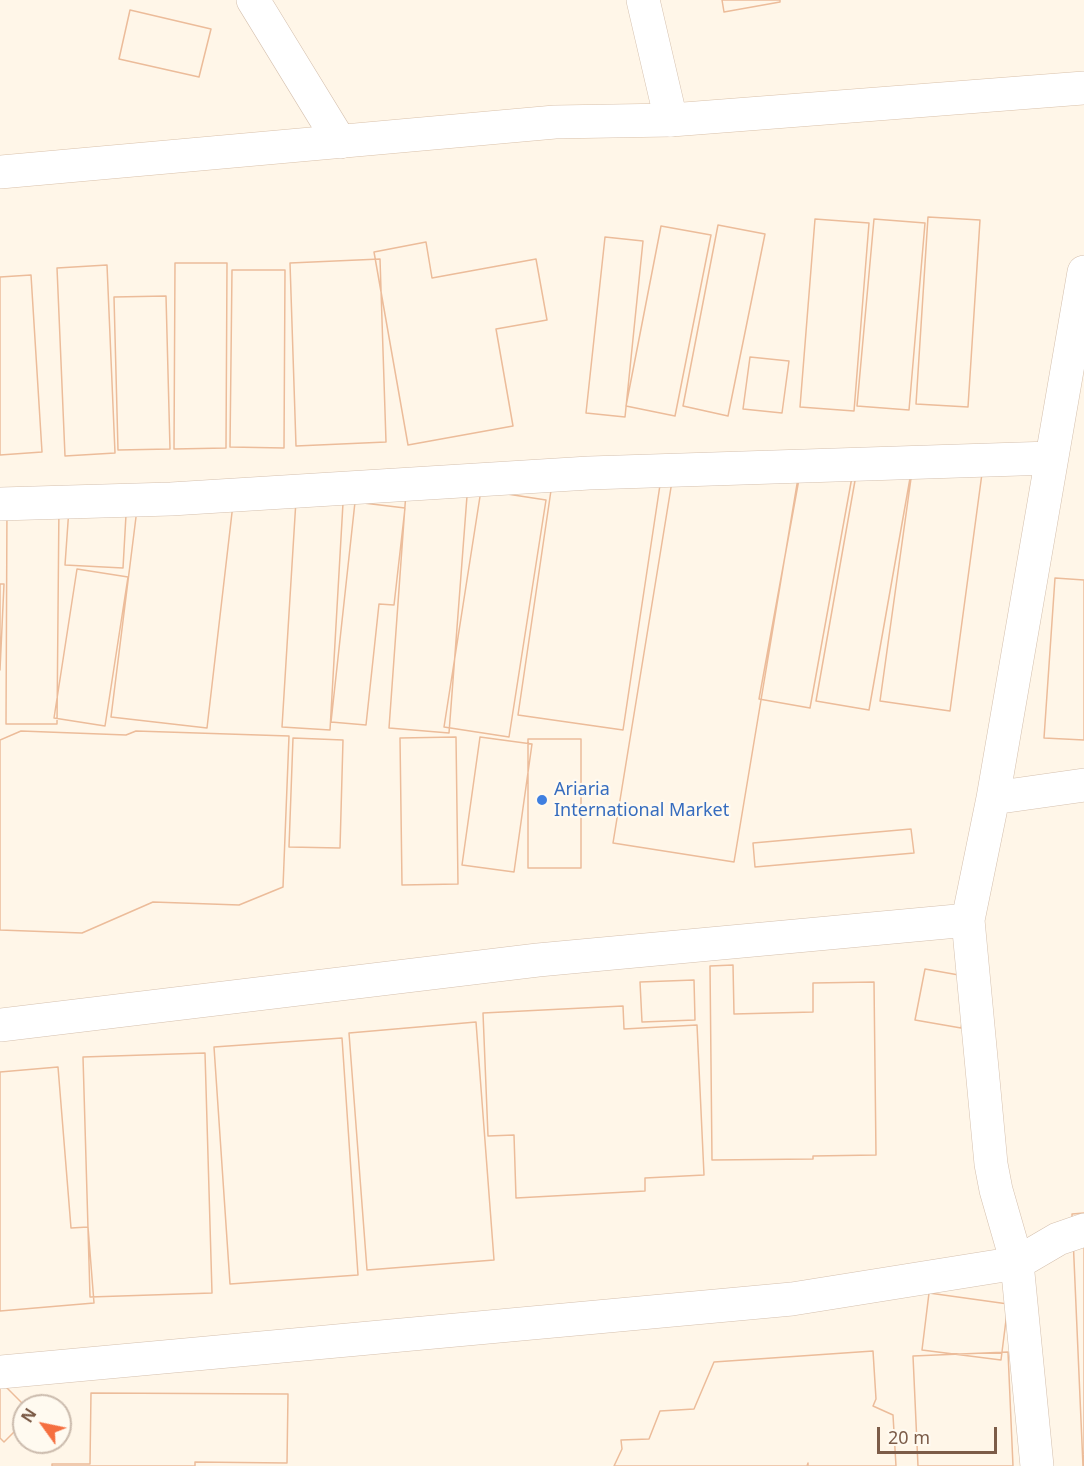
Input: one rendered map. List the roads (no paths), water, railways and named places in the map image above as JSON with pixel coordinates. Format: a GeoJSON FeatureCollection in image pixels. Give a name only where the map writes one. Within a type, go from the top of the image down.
{"type":"FeatureCollection","features":[{"type":"Feature","properties":{"kind":"street"},"geometry":{"type":"LineString","coordinates":[[253,0],[340,142]]}},
{"type":"Feature","properties":{"kind":"street"},"geometry":{"type":"LineString","coordinates":[[643,0],[671,120]]}},
{"type":"Feature","properties":{"kind":"street"},"geometry":{"type":"LineString","coordinates":[[0,172],[555,123],[671,120],[1084,88]]}},
{"type":"Feature","properties":{"kind":"street"},"geometry":{"type":"LineString","coordinates":[[1037,1466],[1017,1263],[991,1164],[968,920],[993,798],[1084,272]]}},
{"type":"Feature","properties":{"kind":"street"},"geometry":{"type":"LineString","coordinates":[[0,504],[171,499],[589,473],[1051,458]]}},
{"type":"Feature","properties":{"kind":"street"},"geometry":{"type":"LineString","coordinates":[[993,798],[1084,785]]}},
{"type":"Feature","properties":{"kind":"street"},"geometry":{"type":"LineString","coordinates":[[0,1025],[538,960],[968,920]]}},
{"type":"Feature","properties":{"kind":"street"},"geometry":{"type":"LineString","coordinates":[[0,1371],[792,1299],[1017,1263],[1058,1239],[1084,1230]]}},
{"type":"Feature","properties":{"kind":"place","name":"Ariaria International Market"},"geometry":{"type":"Point","coordinates":[542,800]}}]}
